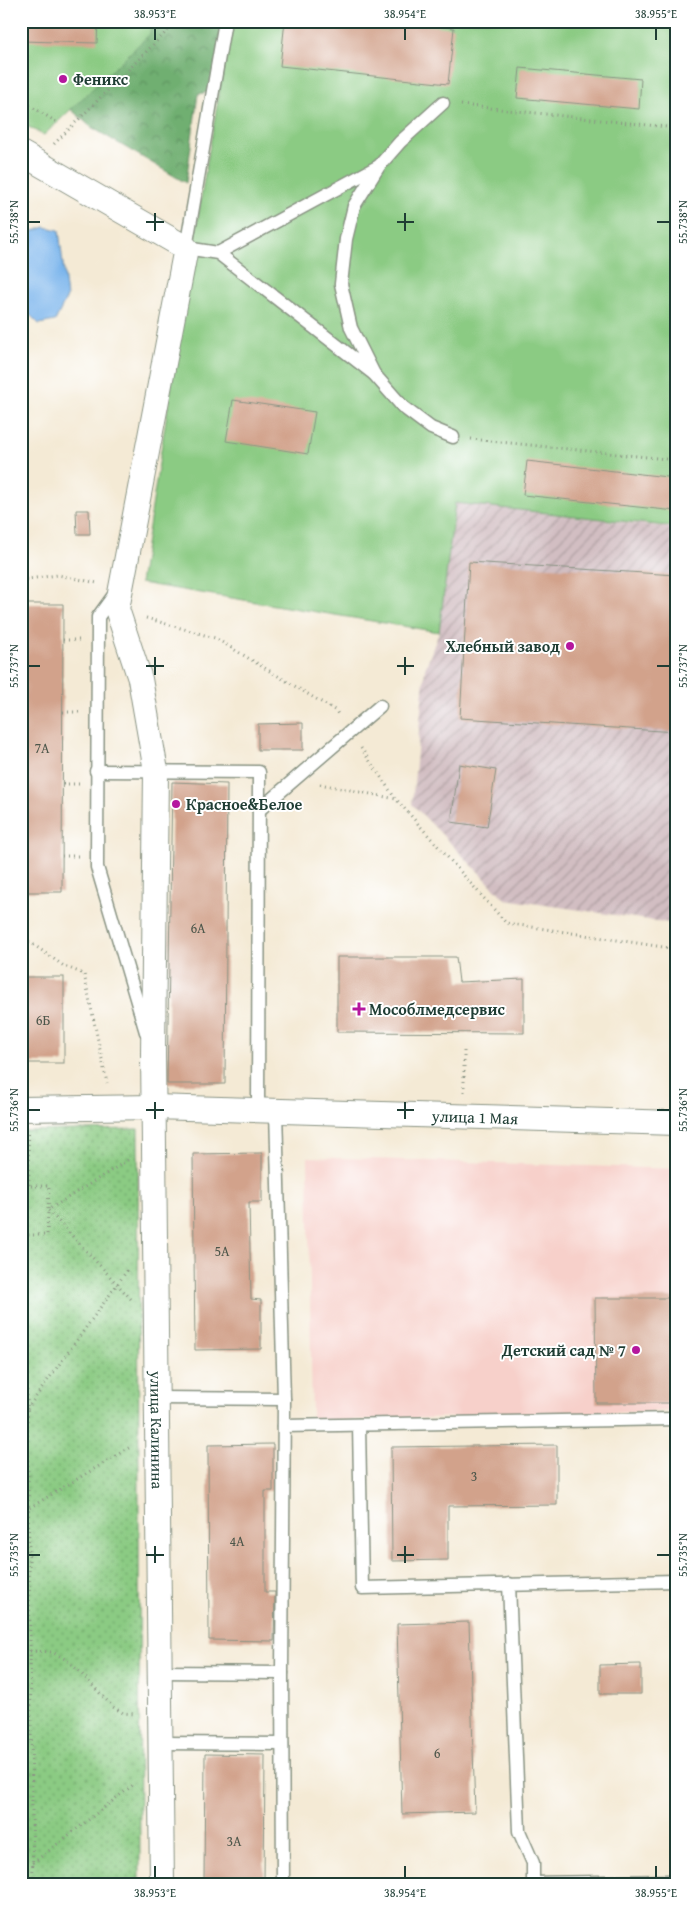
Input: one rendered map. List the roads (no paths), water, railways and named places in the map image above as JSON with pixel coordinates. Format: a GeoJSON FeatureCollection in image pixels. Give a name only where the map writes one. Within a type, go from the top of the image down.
{"type":"FeatureCollection","features":[{"type":"Feature","properties":{"kind":"street"},"geometry":{"type":"LineString","coordinates":[[29,157],[186,248],[119,598]]}},
{"type":"Feature","properties":{"kind":"street","name":"улица Калинина"},"geometry":{"type":"LineString","coordinates":[[119,598],[140,679],[156,771],[153,1054],[162,1885]]}},
{"type":"Feature","properties":{"kind":"street"},"geometry":{"type":"LineString","coordinates":[[21,1109],[154,1107]]}},
{"type":"Feature","properties":{"kind":"street","name":"улица 1 Мая"},"geometry":{"type":"LineString","coordinates":[[154,1107],[676,1123]]}},
{"type":"Feature","properties":{"kind":"lane"},"geometry":{"type":"LineString","coordinates":[[225,21],[186,248],[218,253],[374,374],[403,407],[431,428],[453,437]]}},
{"type":"Feature","properties":{"kind":"lane"},"geometry":{"type":"LineString","coordinates":[[374,374],[351,328],[341,284],[346,239],[354,206],[379,166],[400,142],[443,103]]}},
{"type":"Feature","properties":{"kind":"lane"},"geometry":{"type":"LineString","coordinates":[[218,253],[379,166]]}},
{"type":"Feature","properties":{"kind":"lane"},"geometry":{"type":"LineString","coordinates":[[119,598],[98,617],[97,867],[153,1054]]}},
{"type":"Feature","properties":{"kind":"lane"},"geometry":{"type":"LineString","coordinates":[[259,810],[380,706]]}},
{"type":"Feature","properties":{"kind":"lane"},"geometry":{"type":"LineString","coordinates":[[96,772],[259,772],[267,1110],[284,1399],[283,1885]]}},
{"type":"Feature","properties":{"kind":"lane"},"geometry":{"type":"LineString","coordinates":[[157,1398],[284,1399]]}},
{"type":"Feature","properties":{"kind":"lane"},"geometry":{"type":"LineString","coordinates":[[284,1426],[676,1419],[676,1426]]}},
{"type":"Feature","properties":{"kind":"lane"},"geometry":{"type":"LineString","coordinates":[[359,1425],[362,1588],[676,1581]]}},
{"type":"Feature","properties":{"kind":"lane"},"geometry":{"type":"LineString","coordinates":[[509,1584],[518,1831],[533,1862],[533,1884],[676,1881]]}},
{"type":"Feature","properties":{"kind":"lane"},"geometry":{"type":"LineString","coordinates":[[160,1672],[282,1673]]}},
{"type":"Feature","properties":{"kind":"lane"},"geometry":{"type":"LineString","coordinates":[[161,1743],[282,1744]]}},
{"type":"Feature","properties":{"kind":"water"},"geometry":{"type":"Polygon","coordinates":[[[45,227],[59,230],[67,297],[55,321],[39,324],[25,310],[21,273],[25,234],[45,227]]]}},
{"type":"Feature","properties":{"kind":"place","name":"Феникс"},"geometry":{"type":"Point","coordinates":[63,79]}},
{"type":"Feature","properties":{"kind":"place","name":"Хлебный завод"},"geometry":{"type":"Point","coordinates":[570,646]}},
{"type":"Feature","properties":{"kind":"place","name":"Красное&Белое"},"geometry":{"type":"Point","coordinates":[176,804]}},
{"type":"Feature","properties":{"kind":"place","name":"Мособлмедсервис"},"geometry":{"type":"Point","coordinates":[359,1009]}},
{"type":"Feature","properties":{"kind":"place","name":"Детский сад № 7"},"geometry":{"type":"Point","coordinates":[636,1350]}}]}
